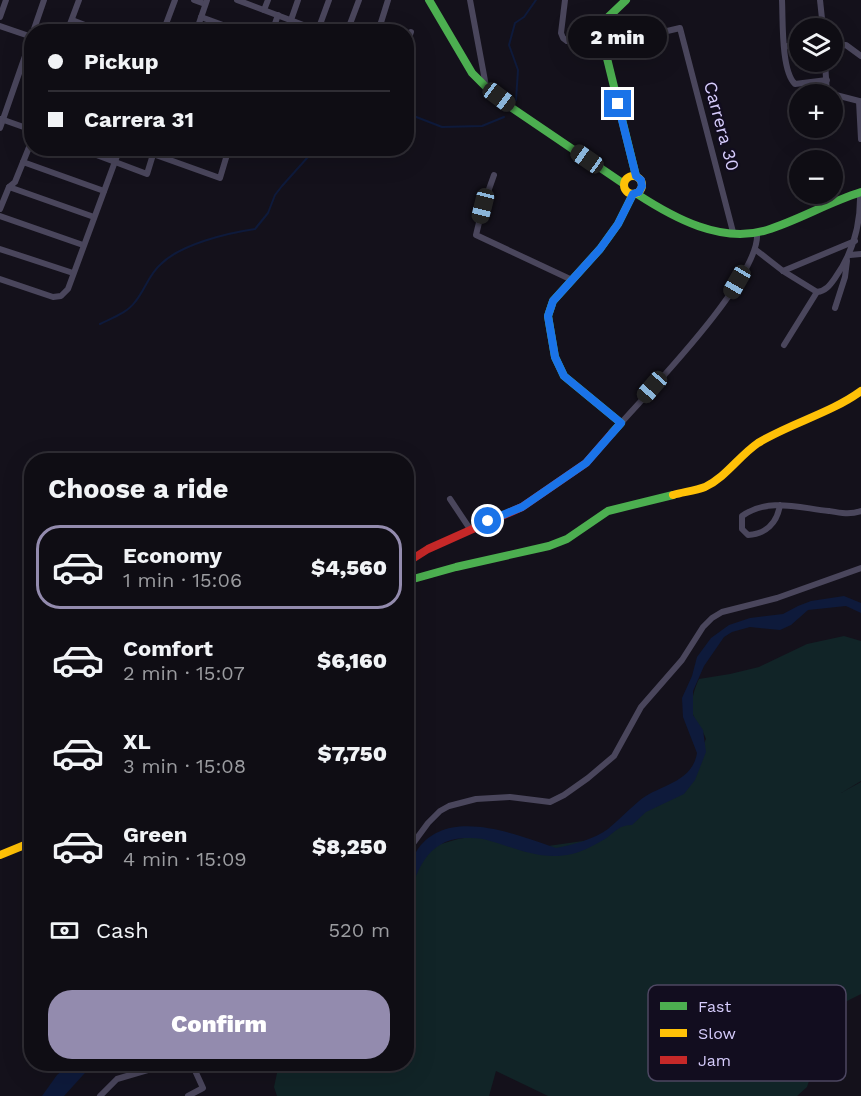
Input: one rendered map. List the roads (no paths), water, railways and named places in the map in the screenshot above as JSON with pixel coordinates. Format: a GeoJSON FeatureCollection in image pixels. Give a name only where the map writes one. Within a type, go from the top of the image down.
{"type":"FeatureCollection","features":[{"type":"Feature","properties":{"kind":"street"},"geometry":{"type":"LineString","coordinates":[[0,17],[6,0]]}},
{"type":"Feature","properties":{"kind":"street"},"geometry":{"type":"LineString","coordinates":[[36,24],[44,0]]}},
{"type":"Feature","properties":{"kind":"street"},"geometry":{"type":"LineString","coordinates":[[70,24],[79,0]]}},
{"type":"Feature","properties":{"kind":"street"},"geometry":{"type":"LineString","coordinates":[[166,24],[175,0]]}},
{"type":"Feature","properties":{"kind":"street"},"geometry":{"type":"LineString","coordinates":[[194,0],[206,2],[199,24]]}},
{"type":"Feature","properties":{"kind":"street"},"geometry":{"type":"LineString","coordinates":[[237,0],[302,24]]}},
{"type":"Feature","properties":{"kind":"street"},"geometry":{"type":"LineString","coordinates":[[264,10],[268,0]]}},
{"type":"Feature","properties":{"kind":"street"},"geometry":{"type":"LineString","coordinates":[[291,20],[298,0]]}},
{"type":"Feature","properties":{"kind":"street"},"geometry":{"type":"LineString","coordinates":[[322,24],[329,0]]}},
{"type":"Feature","properties":{"kind":"street"},"geometry":{"type":"LineString","coordinates":[[350,24],[359,0]]}},
{"type":"Feature","properties":{"kind":"street"},"geometry":{"type":"LineString","coordinates":[[380,24],[388,0]]}},
{"type":"Feature","properties":{"kind":"street"},"geometry":{"type":"LineString","coordinates":[[429,0],[472,73],[486,87],[605,172],[641,180],[618,224],[600,249],[570,279],[553,301],[548,316],[555,357],[564,376],[621,423]]}},
{"type":"Feature","properties":{"kind":"street"},"geometry":{"type":"LineString","coordinates":[[470,0],[486,87]]}},
{"type":"Feature","properties":{"kind":"street"},"geometry":{"type":"LineString","coordinates":[[565,0],[561,33],[563,38],[567,41],[603,46]]}},
{"type":"Feature","properties":{"kind":"street"},"geometry":{"type":"LineString","coordinates":[[626,0],[602,23],[601,34],[632,158],[629,179],[635,192],[696,228],[733,232],[757,233],[827,204]]}},
{"type":"Feature","properties":{"kind":"street"},"geometry":{"type":"LineString","coordinates":[[782,0],[790,79],[795,84],[827,80]]}},
{"type":"Feature","properties":{"kind":"street"},"geometry":{"type":"LineString","coordinates":[[820,0],[822,18]]}},
{"type":"Feature","properties":{"kind":"street"},"geometry":{"type":"LineString","coordinates":[[275,24],[278,15]]}},
{"type":"Feature","properties":{"kind":"street"},"geometry":{"type":"LineString","coordinates":[[201,17],[220,24]]}},
{"type":"Feature","properties":{"kind":"street"},"geometry":{"type":"LineString","coordinates":[[72,20],[82,24]]}},
{"type":"Feature","properties":{"kind":"street"},"geometry":{"type":"LineString","coordinates":[[0,26],[24,35]]}},
{"type":"Feature","properties":{"kind":"street","name":"Carrera 30"},"geometry":{"type":"LineString","coordinates":[[603,46],[680,28],[733,232]]}},
{"type":"Feature","properties":{"kind":"street"},"geometry":{"type":"LineString","coordinates":[[843,45],[846,45],[861,56]]}},
{"type":"Feature","properties":{"kind":"street"},"geometry":{"type":"LineString","coordinates":[[785,46],[789,46]]}},
{"type":"Feature","properties":{"kind":"street"},"geometry":{"type":"LineString","coordinates":[[0,128],[1,119],[24,56]]}},
{"type":"Feature","properties":{"kind":"street"},"geometry":{"type":"LineString","coordinates":[[826,72],[827,84]]}},
{"type":"Feature","properties":{"kind":"street"},"geometry":{"type":"LineString","coordinates":[[843,97],[860,100],[861,139]]}},
{"type":"Feature","properties":{"kind":"street"},"geometry":{"type":"LineString","coordinates":[[1,119],[24,127]]}},
{"type":"Feature","properties":{"kind":"street"},"geometry":{"type":"LineString","coordinates":[[0,209],[9,187],[15,182],[25,156]]}},
{"type":"Feature","properties":{"kind":"street"},"geometry":{"type":"LineString","coordinates":[[99,156],[147,174],[152,156]]}},
{"type":"Feature","properties":{"kind":"street"},"geometry":{"type":"LineString","coordinates":[[0,279],[53,297],[61,296],[68,289],[117,156]]}},
{"type":"Feature","properties":{"kind":"street"},"geometry":{"type":"LineString","coordinates":[[166,156],[220,178],[227,156]]}},
{"type":"Feature","properties":{"kind":"street"},"geometry":{"type":"LineString","coordinates":[[23,162],[104,190]]}},
{"type":"Feature","properties":{"kind":"street"},"geometry":{"type":"LineString","coordinates":[[494,174],[476,235],[570,279]]}},
{"type":"Feature","properties":{"kind":"street"},"geometry":{"type":"LineString","coordinates":[[9,187],[94,217]]}},
{"type":"Feature","properties":{"kind":"street"},"geometry":{"type":"LineString","coordinates":[[835,308],[861,220],[861,192],[843,198]]}},
{"type":"Feature","properties":{"kind":"street"},"geometry":{"type":"LineString","coordinates":[[843,199],[861,197]]}},
{"type":"Feature","properties":{"kind":"street"},"geometry":{"type":"LineString","coordinates":[[0,216],[83,245]]}},
{"type":"Feature","properties":{"kind":"street"},"geometry":{"type":"LineString","coordinates":[[414,558],[470,529],[522,507],[586,463],[718,312],[756,250],[757,233]]}},
{"type":"Feature","properties":{"kind":"street"},"geometry":{"type":"LineString","coordinates":[[783,271],[855,241]]}},
{"type":"Feature","properties":{"kind":"street"},"geometry":{"type":"LineString","coordinates":[[0,249],[74,273]]}},
{"type":"Feature","properties":{"kind":"street"},"geometry":{"type":"LineString","coordinates":[[756,250],[783,271],[817,292],[828,287],[849,258],[861,254]]}},
{"type":"Feature","properties":{"kind":"street"},"geometry":{"type":"LineString","coordinates":[[784,345],[817,292]]}},
{"type":"Feature","properties":{"kind":"street"},"geometry":{"type":"LineString","coordinates":[[414,579],[549,546],[567,539],[608,511],[704,487],[722,476],[758,444],[810,416],[847,401],[861,391]]}},
{"type":"Feature","properties":{"kind":"street"},"geometry":{"type":"LineString","coordinates":[[450,499],[470,529]]}},
{"type":"Feature","properties":{"kind":"street"},"geometry":{"type":"LineString","coordinates":[[780,505],[773,525],[759,535],[748,535],[742,529],[742,516],[764,505],[780,505],[848,514],[861,511]]}},
{"type":"Feature","properties":{"kind":"street"},"geometry":{"type":"LineString","coordinates":[[414,842],[428,823],[449,806],[477,799],[510,797],[550,802],[564,795],[614,756],[641,707],[682,660],[703,627],[717,615],[736,607],[777,598],[861,568]]}},
{"type":"Feature","properties":{"kind":"street"},"geometry":{"type":"LineString","coordinates":[[0,855],[24,845]]}},
{"type":"Feature","properties":{"kind":"street"},"geometry":{"type":"LineString","coordinates":[[100,1096],[117,1079],[144,1071]]}},
{"type":"Feature","properties":{"kind":"street"},"geometry":{"type":"LineString","coordinates":[[188,1096],[203,1088],[195,1071]]}},
{"type":"Feature","properties":{"kind":"water"},"geometry":{"type":"Polygon","coordinates":[[[844,596],[861,603],[861,613],[846,606],[808,610],[791,625],[780,630],[750,627],[732,632],[724,637],[704,666],[693,691],[693,715],[703,730],[706,752],[695,780],[684,794],[646,812],[632,825],[620,828],[605,839],[572,854],[539,855],[479,838],[451,840],[432,851],[414,880],[414,855],[429,838],[444,830],[462,826],[481,827],[521,836],[556,848],[603,833],[646,796],[681,778],[694,763],[697,753],[683,717],[682,698],[692,676],[697,657],[711,638],[729,625],[750,618],[783,614],[811,601],[844,596]]]}},
{"type":"Feature","properties":{"kind":"water"},"geometry":{"type":"Polygon","coordinates":[[[62,1071],[87,1071],[64,1096],[42,1096],[62,1071]]]}},
{"type":"Feature","properties":{"kind":"waterway"},"geometry":{"type":"LineString","coordinates":[[516,100],[518,70],[509,45],[515,23],[524,17],[536,0]]}},
{"type":"Feature","properties":{"kind":"waterway"},"geometry":{"type":"LineString","coordinates":[[414,116],[442,127],[482,126],[504,117]]}},
{"type":"Feature","properties":{"kind":"waterway"},"geometry":{"type":"LineString","coordinates":[[100,324],[132,306],[153,272],[170,257],[205,240],[255,229],[268,213],[275,195],[309,156]]}}]}
